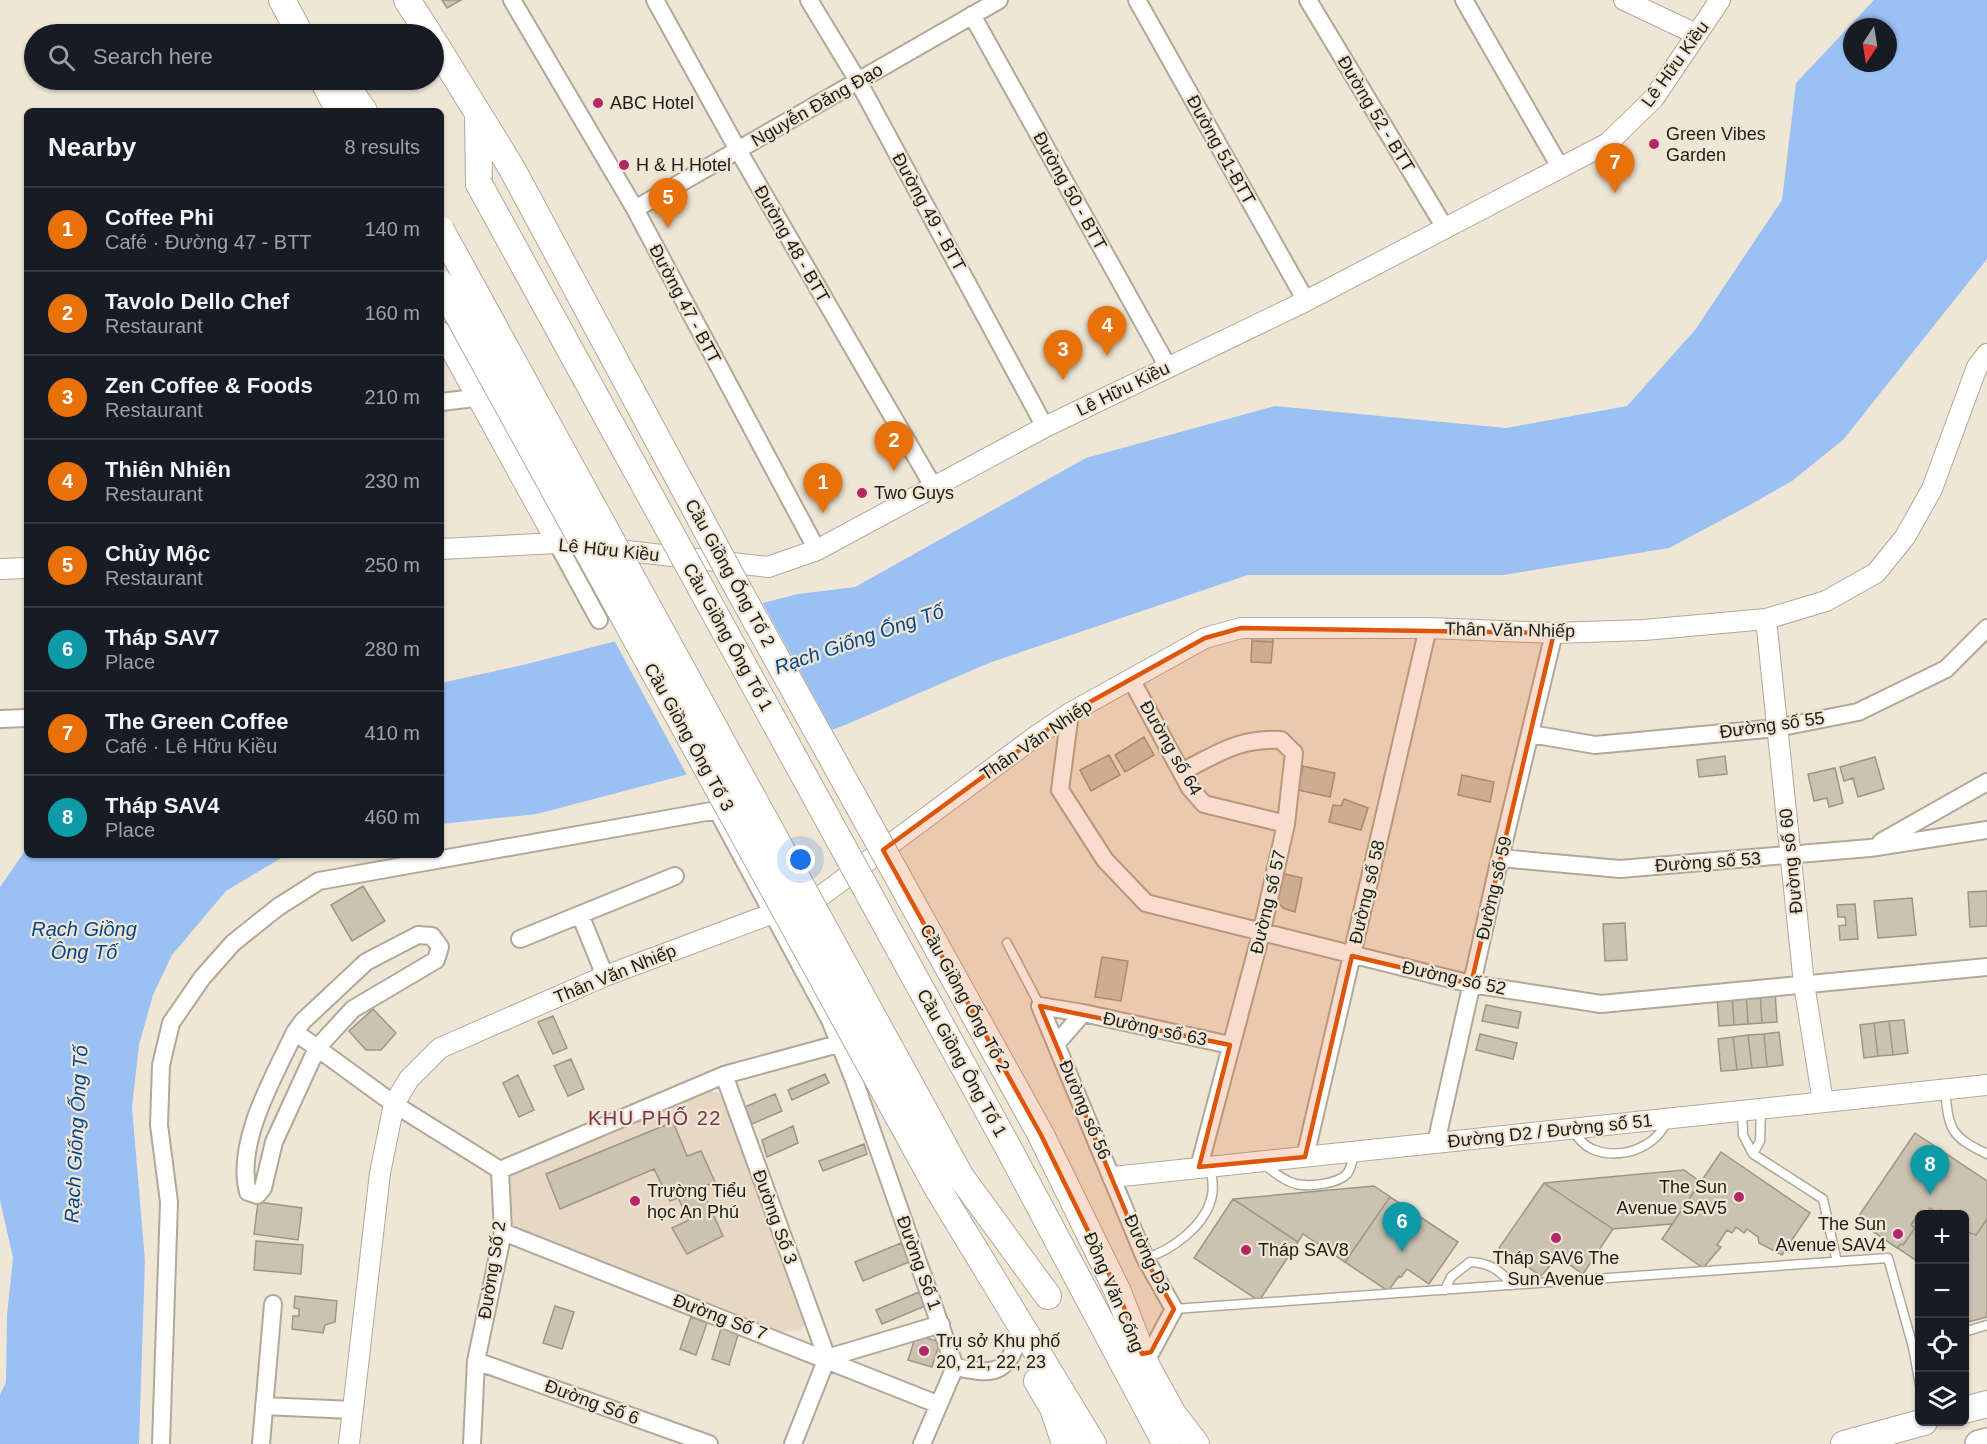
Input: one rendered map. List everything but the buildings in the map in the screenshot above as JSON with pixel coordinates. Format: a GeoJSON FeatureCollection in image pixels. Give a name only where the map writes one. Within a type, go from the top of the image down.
{"type":"FeatureCollection","features":[{"type":"Feature","properties":{"kind":"highway"},"geometry":{"type":"LineString","coordinates":[[1979,1444],[1987,1442]]}},
{"type":"Feature","properties":{"kind":"main road"},"geometry":{"type":"LineString","coordinates":[[282,0],[295,24]]}},
{"type":"Feature","properties":{"kind":"main road"},"geometry":{"type":"LineString","coordinates":[[301,0],[313,24]]}},
{"type":"Feature","properties":{"kind":"main road"},"geometry":{"type":"LineString","coordinates":[[407,0],[423,24]]}},
{"type":"Feature","properties":{"kind":"main road"},"geometry":{"type":"LineString","coordinates":[[444,59],[478,115]]}},
{"type":"Feature","properties":{"kind":"main road"},"geometry":{"type":"LineString","coordinates":[[334,91],[352,108]]}},
{"type":"Feature","properties":{"kind":"main road"},"geometry":{"type":"LineString","coordinates":[[334,91],[360,108]]}},
{"type":"Feature","properties":{"kind":"main road","name":"Cầu Giồng Ống Tố 2"},"geometry":{"type":"LineString","coordinates":[[478,115],[511,167],[741,596],[1041,1134]]}},
{"type":"Feature","properties":{"kind":"main road","name":"Cầu Giồng Ông Tố 1"},"geometry":{"type":"LineString","coordinates":[[478,115],[479,184],[1010,1151]]}},
{"type":"Feature","properties":{"kind":"main road"},"geometry":{"type":"LineString","coordinates":[[444,235],[961,1177],[1046,1295]]}},
{"type":"Feature","properties":{"kind":"main road","name":"Cầu Giồng Ông Tố 3"},"geometry":{"type":"LineString","coordinates":[[444,290],[932,1192]]}},
{"type":"Feature","properties":{"kind":"main road","name":"Cầu Giồng Ông Tố 3"},"geometry":{"type":"LineString","coordinates":[[444,315],[932,1192]]}},
{"type":"Feature","properties":{"kind":"main road","name":"Đồng Văn Cống"},"geometry":{"type":"LineString","coordinates":[[1041,1134],[1118,1292],[1142,1354],[1161,1394],[1196,1444]]}},
{"type":"Feature","properties":{"kind":"main road","name":"Đồng Văn Cống"},"geometry":{"type":"LineString","coordinates":[[1010,1151],[1166,1444]]}},
{"type":"Feature","properties":{"kind":"main road"},"geometry":{"type":"LineString","coordinates":[[932,1192],[1012,1329],[1020,1351],[1053,1408],[1065,1444]]}},
{"type":"Feature","properties":{"kind":"main road"},"geometry":{"type":"LineString","coordinates":[[932,1192],[1088,1438]]}},
{"type":"Feature","properties":{"kind":"main road"},"geometry":{"type":"LineString","coordinates":[[1969,1409],[1987,1404]]}},
{"type":"Feature","properties":{"kind":"main road"},"geometry":{"type":"LineString","coordinates":[[1844,1444],[1915,1424]]}},
{"type":"Feature","properties":{"kind":"street","name":"Đường 47 - BTT"},"geometry":{"type":"LineString","coordinates":[[512,0],[634,209],[817,550]]}},
{"type":"Feature","properties":{"kind":"street","name":"Đường 48 - BTT"},"geometry":{"type":"LineString","coordinates":[[654,0],[738,150],[933,486]]}},
{"type":"Feature","properties":{"kind":"street","name":"Đường 49 - BTT"},"geometry":{"type":"LineString","coordinates":[[809,0],[858,81],[1046,427]]}},
{"type":"Feature","properties":{"kind":"street","name":"Nguyễn Đăng Đạo"},"geometry":{"type":"LineString","coordinates":[[634,209],[999,0]]}},
{"type":"Feature","properties":{"kind":"street","name":"Đường 51-BTT"},"geometry":{"type":"LineString","coordinates":[[1137,0],[1306,301]]}},
{"type":"Feature","properties":{"kind":"street","name":"Đường 52 - BTT"},"geometry":{"type":"LineString","coordinates":[[1308,0],[1445,228]]}},
{"type":"Feature","properties":{"kind":"street"},"geometry":{"type":"LineString","coordinates":[[1464,0],[1560,167]]}},
{"type":"Feature","properties":{"kind":"street"},"geometry":{"type":"LineString","coordinates":[[1624,0],[1696,34]]}},
{"type":"Feature","properties":{"kind":"street","name":"Lê Hữu Kiều"},"geometry":{"type":"LineString","coordinates":[[444,549],[557,543],[768,567],[817,550],[1046,427],[1306,301],[1608,142],[1654,98],[1716,2]]}},
{"type":"Feature","properties":{"kind":"street","name":"Đường 50 - BTT"},"geometry":{"type":"LineString","coordinates":[[972,15],[1168,367]]}},
{"type":"Feature","properties":{"kind":"street"},"geometry":{"type":"LineString","coordinates":[[444,338],[475,398],[599,620]]}},
{"type":"Feature","properties":{"kind":"street","name":"Thân Văn Nhiếp"},"geometry":{"type":"LineString","coordinates":[[349,1444],[380,1173],[394,1104],[409,1079],[440,1048],[605,976],[771,914],[810,904],[1026,743],[1070,714],[1205,638],[1241,628],[1428,628],[1554,633],[1644,630],[1766,619],[1826,601],[1876,573],[1905,537],[1932,489],[1977,367],[1987,354]]}},
{"type":"Feature","properties":{"kind":"street"},"geometry":{"type":"LineString","coordinates":[[444,402],[475,398]]}},
{"type":"Feature","properties":{"kind":"street"},"geometry":{"type":"LineString","coordinates":[[0,569],[24,568]]}},
{"type":"Feature","properties":{"kind":"street","name":"Đường số 60"},"geometry":{"type":"LineString","coordinates":[[1766,619],[1804,984],[1823,1102]]}},
{"type":"Feature","properties":{"kind":"street","name":"Đường số 58"},"geometry":{"type":"LineString","coordinates":[[1305,1157],[1428,628]]}},
{"type":"Feature","properties":{"kind":"street","name":"Đường số 55"},"geometry":{"type":"LineString","coordinates":[[1531,734],[1595,745],[1777,728],[1858,711],[1946,669],[1987,628]]}},
{"type":"Feature","properties":{"kind":"street","name":"Đường số 59"},"geometry":{"type":"LineString","coordinates":[[1436,1143],[1500,858],[1554,633]]}},
{"type":"Feature","properties":{"kind":"street","name":"Đường số 64"},"geometry":{"type":"LineString","coordinates":[[1132,681],[1183,771],[1190,788],[1204,804],[1286,824]]}},
{"type":"Feature","properties":{"kind":"street","name":"Đường số 52"},"geometry":{"type":"LineString","coordinates":[[1070,714],[1060,790],[1106,861],[1124,883],[1146,903],[1472,984],[1601,1004],[1987,967]]}},
{"type":"Feature","properties":{"kind":"street"},"geometry":{"type":"LineString","coordinates":[[0,719],[24,718]]}},
{"type":"Feature","properties":{"kind":"street","name":"Đường số 57"},"geometry":{"type":"LineString","coordinates":[[1183,771],[1231,747],[1256,739],[1281,740],[1294,753],[1286,824],[1262,930],[1230,1045],[1205,1167]]}},
{"type":"Feature","properties":{"kind":"street"},"geometry":{"type":"LineString","coordinates":[[1870,848],[1987,782]]}},
{"type":"Feature","properties":{"kind":"street","name":"Đường Số 1"},"geometry":{"type":"LineString","coordinates":[[160,1444],[169,1202],[159,1125],[161,1065],[171,1023],[202,978],[233,943],[278,907],[319,882],[717,810],[830,1020],[854,1080],[955,1367]]}},
{"type":"Feature","properties":{"kind":"street","name":"Đường số 53"},"geometry":{"type":"LineString","coordinates":[[1500,858],[1620,869],[1870,848],[1987,830]]}},
{"type":"Feature","properties":{"kind":"street"},"geometry":{"type":"LineString","coordinates":[[520,939],[581,917],[675,876]]}},
{"type":"Feature","properties":{"kind":"street"},"geometry":{"type":"LineString","coordinates":[[581,917],[605,976]]}},
{"type":"Feature","properties":{"kind":"street"},"geometry":{"type":"LineString","coordinates":[[418,935],[432,936],[440,947],[436,960],[353,1008],[317,1047],[274,1142],[263,1188],[257,1196],[248,1192],[244,1177],[247,1145],[295,1032],[303,1021],[366,962],[418,935]]}},
{"type":"Feature","properties":{"kind":"street","name":"Đường số 63"},"geometry":{"type":"LineString","coordinates":[[1040,1006],[1230,1045]]}},
{"type":"Feature","properties":{"kind":"street","name":"Đường số 56"},"geometry":{"type":"LineString","coordinates":[[1040,1006],[1113,1177]]}},
{"type":"Feature","properties":{"kind":"street","name":"Đường số 63"},"geometry":{"type":"LineString","coordinates":[[1057,1042],[1083,1013]]}},
{"type":"Feature","properties":{"kind":"street"},"geometry":{"type":"LineString","coordinates":[[295,1032],[394,1104],[500,1170],[724,1075],[838,1044]]}},
{"type":"Feature","properties":{"kind":"street","name":"Đường Số 3"},"geometry":{"type":"LineString","coordinates":[[724,1075],[827,1358]]}},
{"type":"Feature","properties":{"kind":"street","name":"Đường D2 / Đường số 51"},"geometry":{"type":"LineString","coordinates":[[1113,1177],[1987,1085]]}},
{"type":"Feature","properties":{"kind":"street","name":"Đường Số 2"},"geometry":{"type":"LineString","coordinates":[[472,1444],[476,1361],[503,1232],[500,1170]]}},
{"type":"Feature","properties":{"kind":"street","name":"Đường D3"},"geometry":{"type":"LineString","coordinates":[[1113,1177],[1145,1258],[1174,1309],[1151,1352],[1142,1354]]}},
{"type":"Feature","properties":{"kind":"street","name":"Đường Số 7"},"geometry":{"type":"LineString","coordinates":[[503,1232],[827,1358],[937,1404]]}},
{"type":"Feature","properties":{"kind":"street"},"geometry":{"type":"LineString","coordinates":[[261,1444],[273,1304]]}},
{"type":"Feature","properties":{"kind":"street"},"geometry":{"type":"LineString","coordinates":[[793,1444],[827,1358],[941,1324]]}},
{"type":"Feature","properties":{"kind":"street"},"geometry":{"type":"LineString","coordinates":[[922,1444],[937,1404],[955,1367],[994,1371],[1008,1363],[1020,1351]]}},
{"type":"Feature","properties":{"kind":"street","name":"Đường Số 6"},"geometry":{"type":"LineString","coordinates":[[476,1361],[709,1444]]}},
{"type":"Feature","properties":{"kind":"street"},"geometry":{"type":"LineString","coordinates":[[264,1406],[352,1410]]}},
{"type":"Feature","properties":{"kind":"lane"},"geometry":{"type":"LineString","coordinates":[[1007,943],[1040,1006]]}},
{"type":"Feature","properties":{"kind":"lane"},"geometry":{"type":"LineString","coordinates":[[1945,1089],[1951,1127],[1957,1137],[1987,1154]]}},
{"type":"Feature","properties":{"kind":"lane"},"geometry":{"type":"LineString","coordinates":[[1751,1110],[1760,1141],[1753,1154]]}},
{"type":"Feature","properties":{"kind":"lane"},"geometry":{"type":"LineString","coordinates":[[1751,1110],[1743,1135],[1753,1154],[1823,1198],[1837,1262]]}},
{"type":"Feature","properties":{"kind":"lane"},"geometry":{"type":"LineString","coordinates":[[1572,1129],[1591,1149],[1605,1152],[1637,1150],[1653,1143],[1664,1128],[1667,1118]]}},
{"type":"Feature","properties":{"kind":"lane"},"geometry":{"type":"LineString","coordinates":[[1262,1161],[1276,1174],[1298,1184],[1321,1183],[1338,1180],[1348,1173],[1355,1151]]}},
{"type":"Feature","properties":{"kind":"lane"},"geometry":{"type":"LineString","coordinates":[[1145,1258],[1159,1254],[1174,1245],[1203,1216],[1212,1196],[1205,1167]]}},
{"type":"Feature","properties":{"kind":"lane"},"geometry":{"type":"LineString","coordinates":[[1174,1309],[1888,1258],[1915,1343]]}},
{"type":"Feature","properties":{"kind":"lane"},"geometry":{"type":"LineString","coordinates":[[1445,1290],[1451,1277],[1470,1262],[1488,1263],[1498,1268],[1513,1285]]}},
{"type":"Feature","properties":{"kind":"lane"},"geometry":{"type":"LineString","coordinates":[[1969,1331],[1987,1325]]}},
{"type":"Feature","properties":{"kind":"highlighted area"},"geometry":{"type":"Polygon","coordinates":[[[1241,628],[1554,633],[1471,984],[1352,956],[1305,1157],[1199,1167],[1230,1045],[1040,1006],[1145,1258],[1174,1309],[1151,1352],[1142,1354],[1118,1292],[1041,1135],[883,850],[1070,713],[1205,638],[1241,628]]]}},
{"type":"Feature","properties":{"kind":"shaded area","name":"Trường Tiểu học An Phú"},"geometry":{"type":"Polygon","coordinates":[[[706,1090],[719,1093],[723,1099],[806,1322],[801,1330],[781,1332],[517,1229],[510,1223],[508,1180],[515,1171],[706,1090]]]}},
{"type":"Feature","properties":{"kind":"water","name":"Rạch Giống Ống Tố"},"geometry":{"type":"Polygon","coordinates":[[[1874,0],[1987,0],[1987,259],[1843,440],[1792,481],[1750,505],[1669,548],[1503,575],[1248,575],[989,663],[845,725],[772,752],[537,814],[444,824],[444,682],[527,664],[798,594],[855,587],[1086,458],[1275,406],[1506,428],[1627,406],[1695,330],[1782,200],[1796,83],[1843,33],[1843,72],[1897,72],[1897,18],[1857,18],[1874,0]]]}},
{"type":"Feature","properties":{"kind":"water","name":"Rạch Giồng Ông Tố"},"geometry":{"type":"Polygon","coordinates":[[[24,852],[24,858],[281,858],[226,891],[172,955],[153,995],[139,1045],[132,1107],[145,1261],[139,1444],[0,1444],[0,1395],[6,1382],[7,1315],[13,1258],[0,1200],[0,887],[24,852]]]}},
{"type":"Feature","properties":{"kind":"pier"},"geometry":{"type":"Polygon","coordinates":[[[761,600],[834,733],[772,755],[688,777],[613,638],[761,600]]]}},
{"type":"Feature","properties":{"kind":"place","name":"ABC Hotel"},"geometry":{"type":"Point","coordinates":[598,103]}},
{"type":"Feature","properties":{"kind":"place","name":"Green Vibes Garden"},"geometry":{"type":"Point","coordinates":[1654,144]}},
{"type":"Feature","properties":{"kind":"place","name":"H & H Hotel"},"geometry":{"type":"Point","coordinates":[624,165]}},
{"type":"Feature","properties":{"kind":"place","name":"The Green Coffee"},"geometry":{"type":"Point","coordinates":[1615,193]}},
{"type":"Feature","properties":{"kind":"place","name":"Chủy Mộc"},"geometry":{"type":"Point","coordinates":[668,228]}},
{"type":"Feature","properties":{"kind":"place","name":"Thiên Nhiên"},"geometry":{"type":"Point","coordinates":[1107,356]}},
{"type":"Feature","properties":{"kind":"place","name":"Zen Coffee & Foods"},"geometry":{"type":"Point","coordinates":[1063,380]}},
{"type":"Feature","properties":{"kind":"place","name":"Tavolo Dello Chef"},"geometry":{"type":"Point","coordinates":[894,471]}},
{"type":"Feature","properties":{"kind":"place","name":"Two Guys"},"geometry":{"type":"Point","coordinates":[862,493]}},
{"type":"Feature","properties":{"kind":"place","name":"Coffee Phi"},"geometry":{"type":"Point","coordinates":[823,513]}},
{"type":"Feature","properties":{"kind":"place","name":"Tháp SAV4"},"geometry":{"type":"Point","coordinates":[1930,1195]}},
{"type":"Feature","properties":{"kind":"place","name":"The Sun Avenue SAV5"},"geometry":{"type":"Point","coordinates":[1739,1197]}},
{"type":"Feature","properties":{"kind":"place","name":"Trường Tiểu học An Phú"},"geometry":{"type":"Point","coordinates":[635,1201]}},
{"type":"Feature","properties":{"kind":"place","name":"The Sun Avenue SAV4"},"geometry":{"type":"Point","coordinates":[1898,1234]}},
{"type":"Feature","properties":{"kind":"place","name":"Tháp SAV6 The Sun Avenue"},"geometry":{"type":"Point","coordinates":[1556,1238]}},
{"type":"Feature","properties":{"kind":"place","name":"Tháp SAV8"},"geometry":{"type":"Point","coordinates":[1246,1250]}},
{"type":"Feature","properties":{"kind":"place","name":"Tháp SAV7"},"geometry":{"type":"Point","coordinates":[1402,1252]}},
{"type":"Feature","properties":{"kind":"place","name":"Trụ sở Khu phố 20, 21, 22, 23"},"geometry":{"type":"Point","coordinates":[924,1351]}},
{"type":"Feature","properties":{"kind":"district","name":"KHU PHỐ 22"},"geometry":{"type":"Point","coordinates":[655,1118]}}]}
